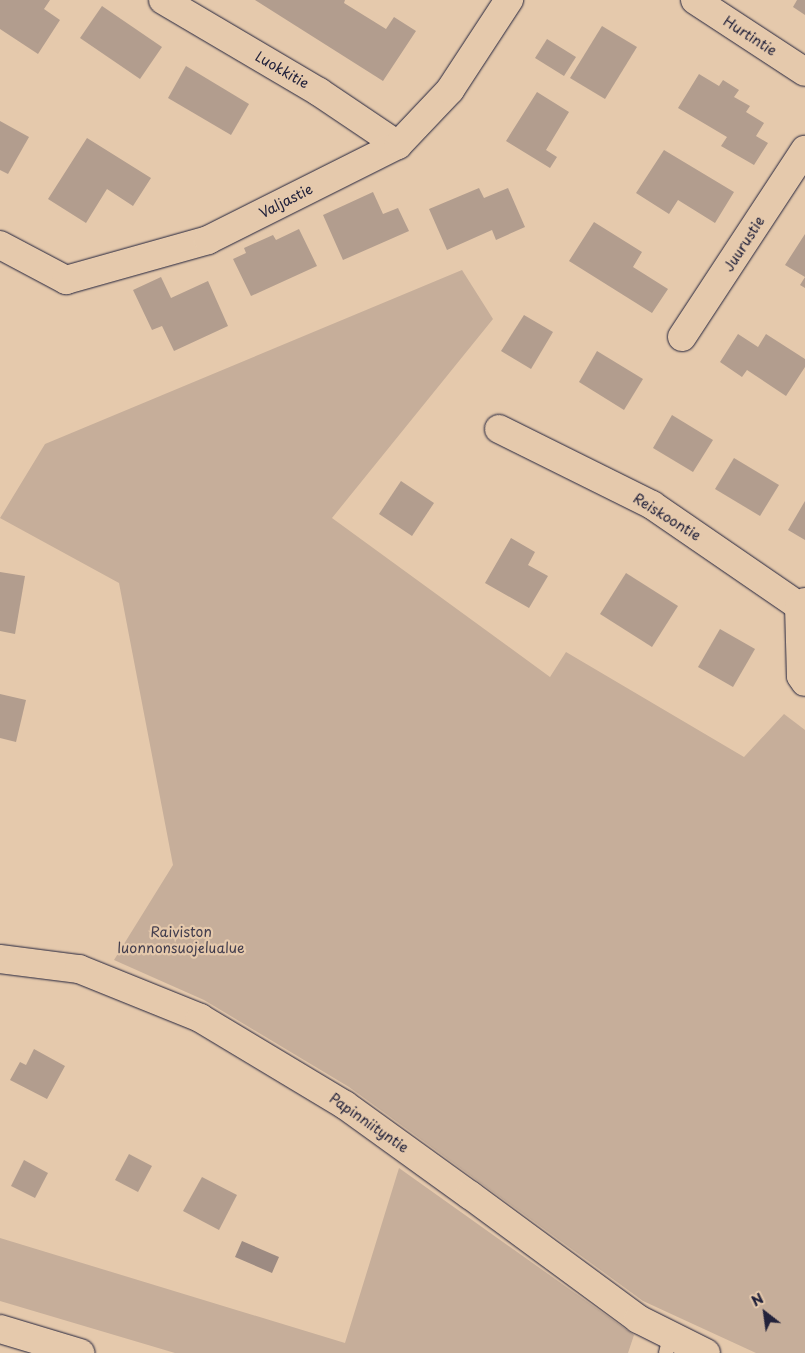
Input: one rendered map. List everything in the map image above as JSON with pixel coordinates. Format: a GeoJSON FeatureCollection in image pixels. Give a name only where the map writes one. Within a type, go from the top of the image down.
{"type":"FeatureCollection","features":[{"type":"Feature","properties":{"kind":"street","name":"Luokkitie"},"geometry":{"type":"LineString","coordinates":[[163,0],[319,92],[398,145]]}},
{"type":"Feature","properties":{"kind":"street","name":"Valjastie"},"geometry":{"type":"LineString","coordinates":[[0,245],[66,280],[208,240],[398,145],[450,90],[510,0]]}},
{"type":"Feature","properties":{"kind":"street","name":"Hurtintie"},"geometry":{"type":"LineString","coordinates":[[695,0],[805,72]]}},
{"type":"Feature","properties":{"kind":"street","name":"Juurustie"},"geometry":{"type":"LineString","coordinates":[[682,337],[805,150]]}},
{"type":"Feature","properties":{"kind":"street","name":"Reiskoontie"},"geometry":{"type":"LineString","coordinates":[[499,429],[652,505],[802,604]]}},
{"type":"Feature","properties":{"kind":"street"},"geometry":{"type":"LineString","coordinates":[[802,604],[802,676],[805,682]]}},
{"type":"Feature","properties":{"kind":"street","name":"Papinniityntie"},"geometry":{"type":"LineString","coordinates":[[0,958],[79,969],[200,1018],[345,1105],[638,1320],[668,1345],[706,1353]]}},
{"type":"Feature","properties":{"kind":"street"},"geometry":{"type":"LineString","coordinates":[[0,1329],[80,1353]]}},
{"type":"Feature","properties":{"kind":"green space","name":"Raiviston luonnonsuojelualue"},"geometry":{"type":"Polygon","coordinates":[[[462,270],[493,319],[332,518],[550,677],[566,652],[744,757],[784,714],[805,730],[805,1353],[756,1353],[643,1301],[349,1087],[204,1000],[114,960],[173,865],[119,583],[0,518],[45,444],[462,270]]]}},
{"type":"Feature","properties":{"kind":"green space"},"geometry":{"type":"Polygon","coordinates":[[[399,1168],[634,1335],[628,1353],[175,1353],[0,1301],[0,1238],[345,1343],[399,1168]]]}},
{"type":"Feature","properties":{"kind":"shaded area"},"geometry":{"type":"Polygon","coordinates":[[[242,1241],[279,1257],[272,1273],[235,1257],[242,1241]]]}},
{"type":"Feature","properties":{"kind":"building"},"geometry":{"type":"Polygon","coordinates":[[[0,0],[50,0],[44,9],[60,20],[38,54],[0,29],[0,0]]]}},
{"type":"Feature","properties":{"kind":"building"},"geometry":{"type":"Polygon","coordinates":[[[255,0],[345,0],[344,3],[386,29],[394,17],[416,31],[383,81],[255,0]]]}},
{"type":"Feature","properties":{"kind":"building"},"geometry":{"type":"Polygon","coordinates":[[[797,0],[805,0],[805,15],[793,7],[797,0]]]}},
{"type":"Feature","properties":{"kind":"building"},"geometry":{"type":"Polygon","coordinates":[[[102,6],[162,47],[140,79],[80,38],[102,6]]]}},
{"type":"Feature","properties":{"kind":"building"},"geometry":{"type":"Polygon","coordinates":[[[602,26],[637,47],[605,99],[570,78],[602,26]]]}},
{"type":"Feature","properties":{"kind":"building"},"geometry":{"type":"Polygon","coordinates":[[[547,39],[576,57],[564,76],[535,58],[547,39]]]}},
{"type":"Feature","properties":{"kind":"building"},"geometry":{"type":"Polygon","coordinates":[[[186,66],[249,104],[231,135],[168,98],[186,66]]]}},
{"type":"Feature","properties":{"kind":"building"},"geometry":{"type":"Polygon","coordinates":[[[699,74],[719,86],[723,80],[739,90],[734,97],[750,106],[746,112],[764,123],[756,136],[768,143],[754,165],[721,146],[727,137],[678,108],[699,74]]]}},
{"type":"Feature","properties":{"kind":"building"},"geometry":{"type":"Polygon","coordinates":[[[537,92],[569,112],[546,150],[557,157],[550,168],[506,141],[537,92]]]}},
{"type":"Feature","properties":{"kind":"building"},"geometry":{"type":"Polygon","coordinates":[[[0,121],[29,137],[8,174],[0,170],[0,121]]]}},
{"type":"Feature","properties":{"kind":"building"},"geometry":{"type":"Polygon","coordinates":[[[87,138],[151,178],[133,206],[107,189],[86,223],[48,199],[87,138]]]}},
{"type":"Feature","properties":{"kind":"building"},"geometry":{"type":"Polygon","coordinates":[[[664,150],[734,192],[715,223],[678,200],[669,214],[636,193],[664,150]]]}},
{"type":"Feature","properties":{"kind":"building"},"geometry":{"type":"Polygon","coordinates":[[[479,188],[484,198],[508,188],[525,227],[496,240],[492,230],[447,250],[429,209],[479,188]]]}},
{"type":"Feature","properties":{"kind":"building"},"geometry":{"type":"Polygon","coordinates":[[[373,192],[383,214],[398,208],[409,231],[343,260],[323,215],[373,192]]]}},
{"type":"Feature","properties":{"kind":"building"},"geometry":{"type":"Polygon","coordinates":[[[594,222],[642,252],[633,267],[668,289],[652,313],[569,261],[594,222]]]}},
{"type":"Feature","properties":{"kind":"building"},"geometry":{"type":"Polygon","coordinates":[[[299,229],[317,266],[251,296],[233,259],[246,253],[244,248],[273,235],[276,240],[299,229]]]}},
{"type":"Feature","properties":{"kind":"building"},"geometry":{"type":"Polygon","coordinates":[[[805,234],[805,277],[785,265],[805,234]]]}},
{"type":"Feature","properties":{"kind":"building"},"geometry":{"type":"Polygon","coordinates":[[[161,277],[171,298],[208,281],[228,326],[174,351],[162,326],[152,330],[133,290],[161,277]]]}},
{"type":"Feature","properties":{"kind":"building"},"geometry":{"type":"Polygon","coordinates":[[[805,277],[805,288],[800,285],[805,277]]]}},
{"type":"Feature","properties":{"kind":"building"},"geometry":{"type":"Polygon","coordinates":[[[524,315],[553,332],[531,369],[501,351],[524,315]]]}},
{"type":"Feature","properties":{"kind":"building"},"geometry":{"type":"Polygon","coordinates":[[[738,334],[758,347],[766,334],[805,359],[805,367],[786,396],[747,370],[742,377],[720,362],[738,334]]]}},
{"type":"Feature","properties":{"kind":"building"},"geometry":{"type":"Polygon","coordinates":[[[597,351],[643,379],[624,410],[579,382],[597,351]]]}},
{"type":"Feature","properties":{"kind":"building"},"geometry":{"type":"Polygon","coordinates":[[[672,415],[713,440],[693,472],[653,448],[672,415]]]}},
{"type":"Feature","properties":{"kind":"building"},"geometry":{"type":"Polygon","coordinates":[[[734,458],[779,485],[760,516],[715,489],[734,458]]]}},
{"type":"Feature","properties":{"kind":"building"},"geometry":{"type":"Polygon","coordinates":[[[401,481],[434,503],[412,536],[379,514],[401,481]]]}},
{"type":"Feature","properties":{"kind":"building"},"geometry":{"type":"Polygon","coordinates":[[[805,501],[805,540],[788,530],[805,501]]]}},
{"type":"Feature","properties":{"kind":"building"},"geometry":{"type":"Polygon","coordinates":[[[511,538],[535,552],[528,565],[548,576],[529,608],[485,583],[511,538]]]}},
{"type":"Feature","properties":{"kind":"building"},"geometry":{"type":"Polygon","coordinates":[[[0,572],[25,576],[15,634],[0,631],[0,572]]]}},
{"type":"Feature","properties":{"kind":"building"},"geometry":{"type":"Polygon","coordinates":[[[626,573],[678,606],[652,647],[600,614],[626,573]]]}},
{"type":"Feature","properties":{"kind":"building"},"geometry":{"type":"Polygon","coordinates":[[[720,629],[755,649],[733,687],[698,667],[720,629]]]}},
{"type":"Feature","properties":{"kind":"building"},"geometry":{"type":"Polygon","coordinates":[[[0,694],[26,700],[16,742],[0,738],[0,694]]]}},
{"type":"Feature","properties":{"kind":"building"},"geometry":{"type":"Polygon","coordinates":[[[34,1049],[65,1066],[47,1099],[10,1080],[20,1062],[26,1065],[34,1049]]]}},
{"type":"Feature","properties":{"kind":"building"},"geometry":{"type":"Polygon","coordinates":[[[129,1154],[152,1166],[138,1192],[115,1180],[129,1154]]]}},
{"type":"Feature","properties":{"kind":"building"},"geometry":{"type":"Polygon","coordinates":[[[24,1160],[48,1173],[35,1198],[11,1186],[24,1160]]]}},
{"type":"Feature","properties":{"kind":"building"},"geometry":{"type":"Polygon","coordinates":[[[202,1177],[237,1195],[219,1230],[183,1211],[202,1177]]]}}]}
